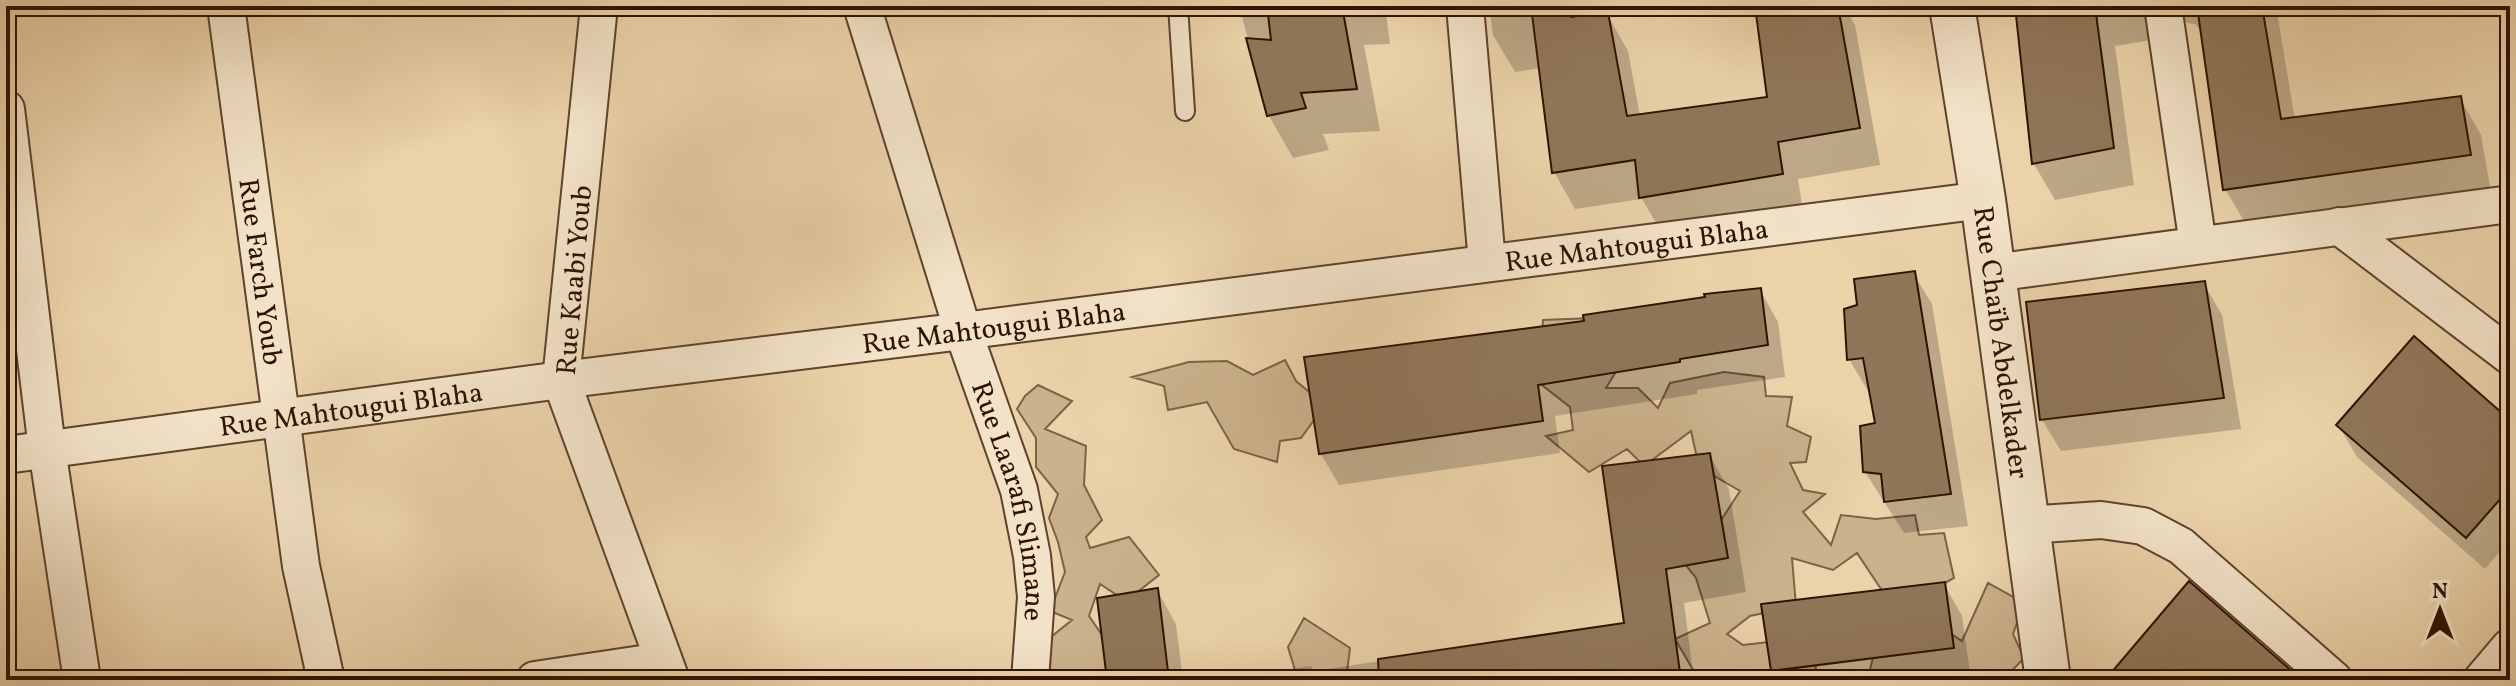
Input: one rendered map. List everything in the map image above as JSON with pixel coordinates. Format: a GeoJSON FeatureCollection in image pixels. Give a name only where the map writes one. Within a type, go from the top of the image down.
{"type":"FeatureCollection","features":[{"type":"Feature","properties":{"kind":"street","name":"Rue Farch Youb"},"geometry":{"type":"LineString","coordinates":[[226,6],[301,566],[326,680]]}},
{"type":"Feature","properties":{"kind":"street","name":"Rue Kaabi Youb"},"geometry":{"type":"LineString","coordinates":[[599,6],[561,380],[666,671]]}},
{"type":"Feature","properties":{"kind":"street","name":"Rue Laarafi Slimane"},"geometry":{"type":"LineString","coordinates":[[862,6],[963,331],[1019,490],[1032,556],[1036,597],[1030,680]]}},
{"type":"Feature","properties":{"kind":"street"},"geometry":{"type":"LineString","coordinates":[[1465,6],[1487,263]]}},
{"type":"Feature","properties":{"kind":"street","name":"Rue Chaïb Abdelkader"},"geometry":{"type":"LineString","coordinates":[[1952,6],[1983,200],[2048,680]]}},
{"type":"Feature","properties":{"kind":"street"},"geometry":{"type":"LineString","coordinates":[[2163,6],[2198,245]]}},
{"type":"Feature","properties":{"kind":"street"},"geometry":{"type":"LineString","coordinates":[[6,109],[47,449],[82,680]]}},
{"type":"Feature","properties":{"kind":"street","name":"Rue Mahtougui Blaha"},"geometry":{"type":"LineString","coordinates":[[6,455],[561,380],[1983,200]]}},
{"type":"Feature","properties":{"kind":"street"},"geometry":{"type":"LineString","coordinates":[[1993,273],[2510,204]]}},
{"type":"Feature","properties":{"kind":"street"},"geometry":{"type":"LineString","coordinates":[[2339,226],[2510,356]]}},
{"type":"Feature","properties":{"kind":"street"},"geometry":{"type":"LineString","coordinates":[[2027,525],[2101,520],[2143,526],[2181,546],[2334,680]]}},
{"type":"Feature","properties":{"kind":"street"},"geometry":{"type":"LineString","coordinates":[[2482,680],[2510,647]]}},
{"type":"Feature","properties":{"kind":"street"},"geometry":{"type":"LineString","coordinates":[[535,680],[666,671]]}},
{"type":"Feature","properties":{"kind":"lane"},"geometry":{"type":"LineString","coordinates":[[1178,6],[1185,111]]}},
{"type":"Feature","properties":{"kind":"shaded area"},"geometry":{"type":"Polygon","coordinates":[[[1593,318],[1628,352],[1606,388],[1638,388],[1658,408],[1670,383],[1724,372],[1764,377],[1766,396],[1792,397],[1787,426],[1811,437],[1806,462],[1790,463],[1803,490],[1825,494],[1803,512],[1831,545],[1841,515],[1876,519],[1915,515],[1919,535],[1944,533],[1954,578],[1925,594],[1885,595],[1857,553],[1833,570],[1792,558],[1796,606],[1750,616],[1727,634],[1743,645],[1814,637],[1816,672],[1868,678],[1876,645],[1927,618],[1962,641],[1988,583],[2024,603],[2013,634],[2024,658],[2003,680],[1977,677],[1976,680],[1699,680],[1675,639],[1710,623],[1696,578],[1672,548],[1712,534],[1740,491],[1699,467],[1691,431],[1644,466],[1627,449],[1589,472],[1546,436],[1573,430],[1570,407],[1525,372],[1541,348],[1543,320],[1593,318]]]}},
{"type":"Feature","properties":{"kind":"shaded area"},"geometry":{"type":"Polygon","coordinates":[[[1285,360],[1296,381],[1325,405],[1301,438],[1280,441],[1277,462],[1234,449],[1207,402],[1168,410],[1164,386],[1132,377],[1189,362],[1227,361],[1253,375],[1285,360]]]}},
{"type":"Feature","properties":{"kind":"shaded area"},"geometry":{"type":"Polygon","coordinates":[[[1038,385],[1072,401],[1045,429],[1086,446],[1084,485],[1102,520],[1086,537],[1090,548],[1129,537],[1159,575],[1126,601],[1100,584],[1089,616],[1124,667],[1120,680],[1047,680],[1041,645],[1072,620],[1050,611],[1065,572],[1049,518],[1058,494],[1036,467],[1036,438],[1017,409],[1025,396],[1038,385]]]}},
{"type":"Feature","properties":{"kind":"shaded area"},"geometry":{"type":"Polygon","coordinates":[[[1304,618],[1350,648],[1346,680],[1298,680],[1288,647],[1304,618]]]}},
{"type":"Feature","properties":{"kind":"building"},"geometry":{"type":"Polygon","coordinates":[[[1267,6],[1342,6],[1357,89],[1301,93],[1306,108],[1267,116],[1246,38],[1271,40],[1267,6]]]}},
{"type":"Feature","properties":{"kind":"building"},"geometry":{"type":"Polygon","coordinates":[[[1531,6],[1569,6],[1571,17],[1608,12],[1627,116],[1767,97],[1755,6],[1838,6],[1860,128],[1778,142],[1783,174],[1639,198],[1635,160],[1552,173],[1531,6]]]}},
{"type":"Feature","properties":{"kind":"building"},"geometry":{"type":"Polygon","coordinates":[[[2064,6],[2095,6],[2114,148],[2032,164],[2016,15],[2064,6]]]}},
{"type":"Feature","properties":{"kind":"building"},"geometry":{"type":"Polygon","coordinates":[[[2197,6],[2262,6],[2281,119],[2461,96],[2471,155],[2223,190],[2197,6]]]}},
{"type":"Feature","properties":{"kind":"building"},"geometry":{"type":"Polygon","coordinates":[[[1915,271],[1951,494],[1884,502],[1881,474],[1863,472],[1860,426],[1875,423],[1863,358],[1847,360],[1844,309],[1857,305],[1854,279],[1915,271]]]}},
{"type":"Feature","properties":{"kind":"building"},"geometry":{"type":"Polygon","coordinates":[[[2205,281],[2224,398],[2040,420],[2026,302],[2205,281]]]}},
{"type":"Feature","properties":{"kind":"building"},"geometry":{"type":"Polygon","coordinates":[[[1761,288],[1768,345],[1538,385],[1543,421],[1319,454],[1304,357],[1584,321],[1583,315],[1705,297],[1704,294],[1761,288]]]}},
{"type":"Feature","properties":{"kind":"building"},"geometry":{"type":"Polygon","coordinates":[[[2414,336],[2510,420],[2510,488],[2466,538],[2336,425],[2414,336]]]}},
{"type":"Feature","properties":{"kind":"building"},"geometry":{"type":"Polygon","coordinates":[[[1710,453],[1728,558],[1666,569],[1681,680],[1379,680],[1378,659],[1624,623],[1602,466],[1710,453]]]}},
{"type":"Feature","properties":{"kind":"building"},"geometry":{"type":"Polygon","coordinates":[[[2189,581],[2302,680],[2105,680],[2189,581]]]}},
{"type":"Feature","properties":{"kind":"building"},"geometry":{"type":"Polygon","coordinates":[[[1945,582],[1954,648],[1771,671],[1761,604],[1945,582]]]}},
{"type":"Feature","properties":{"kind":"building"},"geometry":{"type":"Polygon","coordinates":[[[1158,588],[1169,680],[1107,680],[1097,598],[1158,588]]]}}]}
